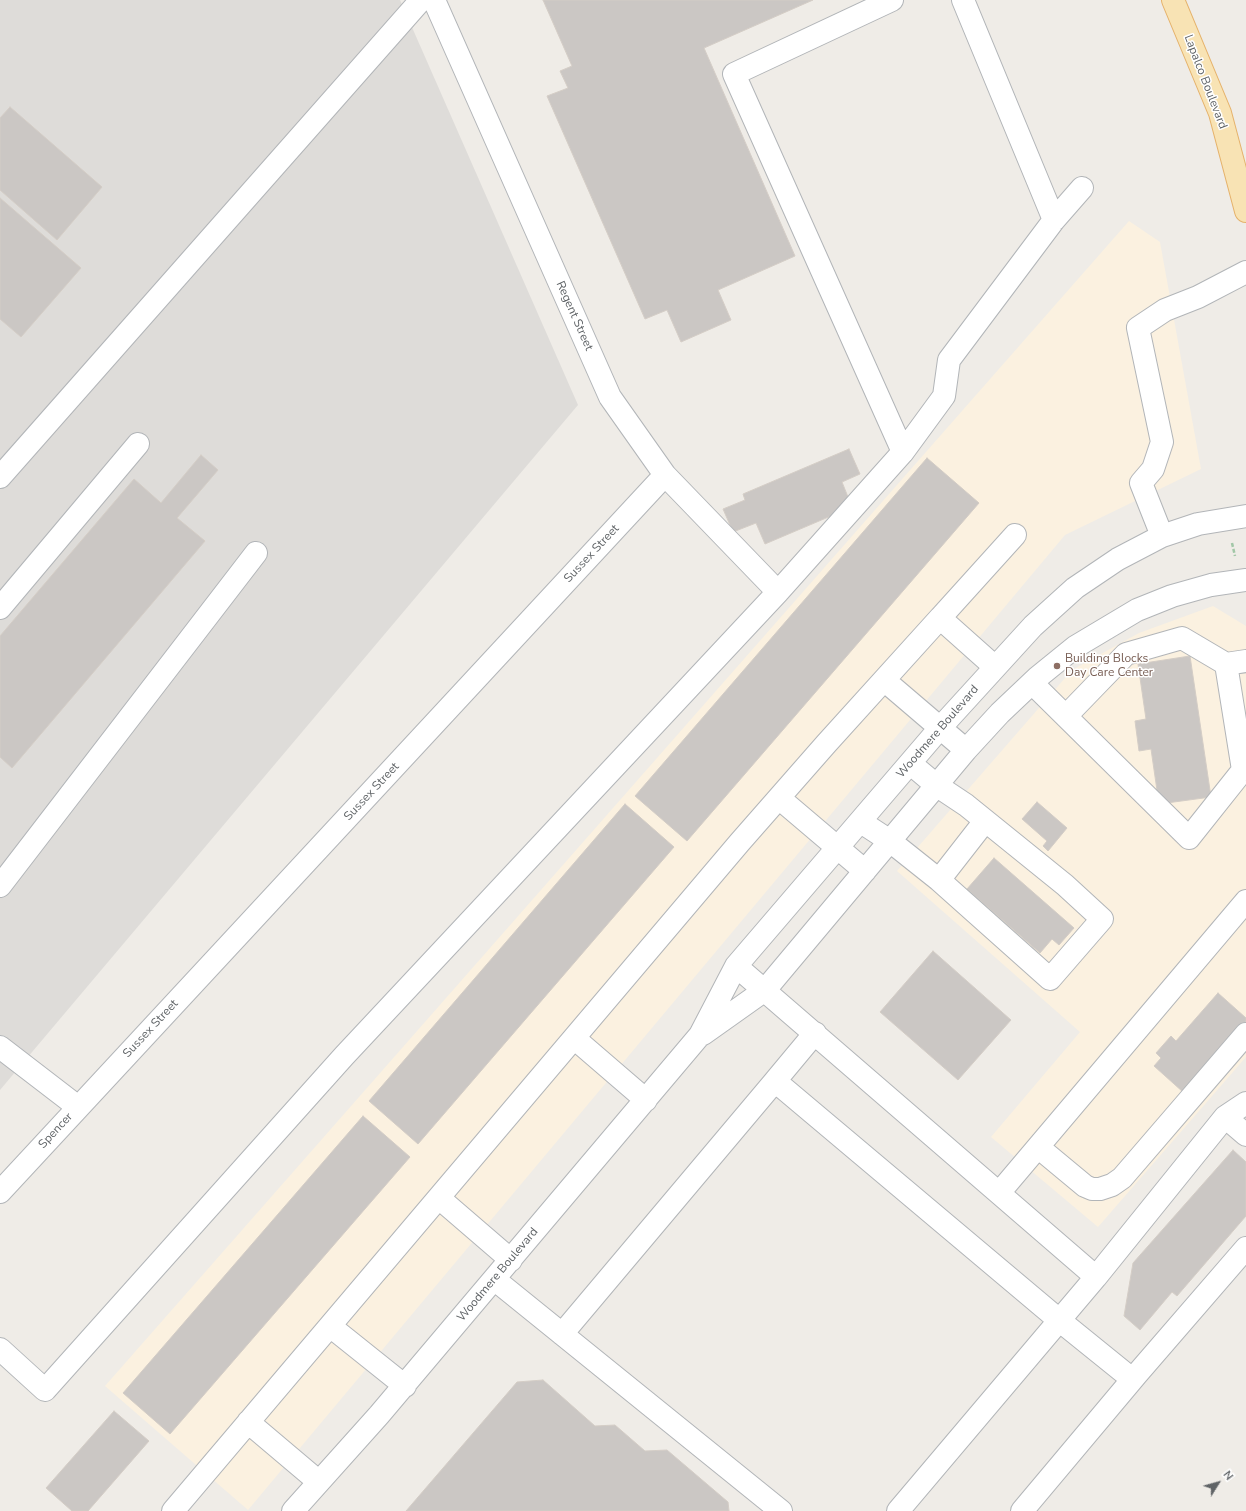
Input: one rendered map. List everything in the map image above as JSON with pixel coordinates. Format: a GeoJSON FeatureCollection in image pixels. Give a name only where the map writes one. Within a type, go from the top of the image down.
{"type":"FeatureCollection","features":[{"type":"Feature","properties":{"kind":"main road","name":"Lapalco Boulevard"},"geometry":{"type":"LineString","coordinates":[[1174,0],[1220,113],[1246,211]]}},
{"type":"Feature","properties":{"kind":"street"},"geometry":{"type":"LineString","coordinates":[[0,477],[421,0]]}},
{"type":"Feature","properties":{"kind":"street","name":"Regent Street"},"geometry":{"type":"LineString","coordinates":[[434,0],[610,397],[665,475],[778,592]]}},
{"type":"Feature","properties":{"kind":"street"},"geometry":{"type":"LineString","coordinates":[[892,0],[734,74],[903,452]]}},
{"type":"Feature","properties":{"kind":"street"},"geometry":{"type":"LineString","coordinates":[[963,0],[1054,220]]}},
{"type":"Feature","properties":{"kind":"street"},"geometry":{"type":"LineString","coordinates":[[0,1348],[45,1390],[344,1056],[778,592],[903,452],[944,396],[949,360],[1054,220],[1082,188]]}},
{"type":"Feature","properties":{"kind":"street"},"geometry":{"type":"LineString","coordinates":[[1162,536],[1141,483],[1153,469],[1162,442],[1138,328],[1165,310],[1198,297],[1246,272]]}},
{"type":"Feature","properties":{"kind":"street"},"geometry":{"type":"LineString","coordinates":[[0,608],[138,444]]}},
{"type":"Feature","properties":{"kind":"street","name":"Sussex Street"},"geometry":{"type":"LineString","coordinates":[[78,1107],[665,475]]}},
{"type":"Feature","properties":{"kind":"street","name":"Woodmere Boulevard"},"geometry":{"type":"LineString","coordinates":[[293,1511],[405,1386],[700,1035],[736,966],[911,764],[940,728],[1033,626],[1075,588],[1118,559],[1162,536],[1198,524],[1246,516]]}},
{"type":"Feature","properties":{"kind":"street"},"geometry":{"type":"LineString","coordinates":[[173,1511],[779,798],[1015,535]]}},
{"type":"Feature","properties":{"kind":"street"},"geometry":{"type":"LineString","coordinates":[[0,886],[256,553]]}},
{"type":"Feature","properties":{"kind":"street","name":"Woodmere Boulevard"},"geometry":{"type":"LineString","coordinates":[[700,1035],[765,990],[966,750],[1000,713],[1032,683],[1075,647],[1136,610],[1172,596],[1212,585],[1246,580]]}},
{"type":"Feature","properties":{"kind":"street"},"geometry":{"type":"LineString","coordinates":[[940,618],[995,666]]}},
{"type":"Feature","properties":{"kind":"street"},"geometry":{"type":"LineString","coordinates":[[1032,683],[1190,838],[1245,770],[1236,662],[1182,638],[1126,654],[1066,716]]}},
{"type":"Feature","properties":{"kind":"street"},"geometry":{"type":"LineString","coordinates":[[884,680],[966,750]]}},
{"type":"Feature","properties":{"kind":"street"},"geometry":{"type":"LineString","coordinates":[[861,822],[890,841],[939,880],[1050,979],[1102,919],[1065,885],[966,805],[936,785],[911,764]]}},
{"type":"Feature","properties":{"kind":"street"},"geometry":{"type":"LineString","coordinates":[[779,798],[865,871]]}},
{"type":"Feature","properties":{"kind":"street"},"geometry":{"type":"LineString","coordinates":[[939,880],[985,821]]}},
{"type":"Feature","properties":{"kind":"street"},"geometry":{"type":"LineString","coordinates":[[999,1193],[1242,915]]}},
{"type":"Feature","properties":{"kind":"street"},"geometry":{"type":"LineString","coordinates":[[736,966],[1096,1277]]}},
{"type":"Feature","properties":{"kind":"street"},"geometry":{"type":"LineString","coordinates":[[562,1334],[815,1033]]}},
{"type":"Feature","properties":{"kind":"street"},"geometry":{"type":"LineString","coordinates":[[1038,1147],[1085,1186],[1092,1189],[1100,1189],[1112,1185],[1122,1178],[1246,1034]]}},
{"type":"Feature","properties":{"kind":"street"},"geometry":{"type":"LineString","coordinates":[[574,1038],[646,1100]]}},
{"type":"Feature","properties":{"kind":"street","name":"Spencer"},"geometry":{"type":"LineString","coordinates":[[0,1047],[78,1107],[0,1192]]}},
{"type":"Feature","properties":{"kind":"street"},"geometry":{"type":"LineString","coordinates":[[775,1081],[1059,1320],[1132,1379]]}},
{"type":"Feature","properties":{"kind":"street"},"geometry":{"type":"LineString","coordinates":[[898,1511],[1096,1277],[1225,1117],[1246,1103]]}},
{"type":"Feature","properties":{"kind":"street"},"geometry":{"type":"LineString","coordinates":[[1225,1117],[1246,1135]]}},
{"type":"Feature","properties":{"kind":"street"},"geometry":{"type":"LineString","coordinates":[[439,1198],[511,1260]]}},
{"type":"Feature","properties":{"kind":"street"},"geometry":{"type":"LineString","coordinates":[[1022,1511],[1132,1379],[1246,1248]]}},
{"type":"Feature","properties":{"kind":"street"},"geometry":{"type":"LineString","coordinates":[[494,1279],[781,1511]]}},
{"type":"Feature","properties":{"kind":"street"},"geometry":{"type":"LineString","coordinates":[[330,1326],[405,1386]]}},
{"type":"Feature","properties":{"kind":"street"},"geometry":{"type":"LineString","coordinates":[[248,1422],[319,1482]]}},
{"type":"Feature","properties":{"kind":"shaded area"},"geometry":{"type":"Polygon","coordinates":[[[0,0],[400,0],[578,405],[0,1090],[0,0]]]}},
{"type":"Feature","properties":{"kind":"shaded area"},"geometry":{"type":"Polygon","coordinates":[[[1129,221],[1160,242],[1201,469],[1065,535],[248,1510],[105,1386],[1129,221]]]}},
{"type":"Feature","properties":{"kind":"shaded area"},"geometry":{"type":"Polygon","coordinates":[[[1213,606],[1246,626],[1246,1057],[1098,1227],[991,1137],[1080,1032],[897,871],[1072,670],[1139,633],[1213,606]]]}},
{"type":"Feature","properties":{"kind":"building"},"geometry":{"type":"Polygon","coordinates":[[[543,0],[813,0],[704,48],[795,256],[718,290],[731,320],[681,342],[667,310],[645,319],[547,96],[568,88],[560,71],[572,66],[543,0]]]}},
{"type":"Feature","properties":{"kind":"building"},"geometry":{"type":"Polygon","coordinates":[[[10,107],[102,187],[57,240],[0,190],[0,118],[10,107]]]}},
{"type":"Feature","properties":{"kind":"building"},"geometry":{"type":"Polygon","coordinates":[[[0,198],[81,268],[21,337],[0,319],[0,198]]]}},
{"type":"Feature","properties":{"kind":"building"},"geometry":{"type":"Polygon","coordinates":[[[849,449],[860,474],[842,482],[852,507],[765,544],[756,523],[733,532],[723,509],[745,500],[743,494],[849,449]]]}},
{"type":"Feature","properties":{"kind":"building"},"geometry":{"type":"Polygon","coordinates":[[[201,455],[218,470],[177,518],[205,541],[12,768],[0,757],[0,636],[134,479],[161,503],[201,455]]]}},
{"type":"Feature","properties":{"kind":"building"},"geometry":{"type":"Polygon","coordinates":[[[927,458],[979,503],[687,841],[635,796],[927,458]]]}},
{"type":"Feature","properties":{"kind":"building"},"geometry":{"type":"Polygon","coordinates":[[[1190,656],[1211,797],[1159,804],[1151,749],[1139,751],[1135,721],[1146,719],[1138,664],[1190,656]]]}},
{"type":"Feature","properties":{"kind":"building"},"geometry":{"type":"Polygon","coordinates":[[[1037,802],[1067,828],[1048,851],[1043,846],[1047,841],[1022,819],[1037,802]]]}},
{"type":"Feature","properties":{"kind":"building"},"geometry":{"type":"Polygon","coordinates":[[[625,804],[674,847],[418,1144],[369,1101],[625,804]]]}},
{"type":"Feature","properties":{"kind":"building"},"geometry":{"type":"Polygon","coordinates":[[[994,858],[1074,928],[1059,945],[1052,939],[1040,953],[967,889],[994,858]]]}},
{"type":"Feature","properties":{"kind":"building"},"geometry":{"type":"Polygon","coordinates":[[[933,951],[1011,1020],[958,1080],[880,1012],[933,951]]]}},
{"type":"Feature","properties":{"kind":"building"},"geometry":{"type":"Polygon","coordinates":[[[1218,993],[1246,1018],[1246,1021],[1183,1092],[1154,1066],[1161,1058],[1156,1053],[1171,1036],[1176,1041],[1218,993]]]}},
{"type":"Feature","properties":{"kind":"building"},"geometry":{"type":"Polygon","coordinates":[[[363,1116],[410,1157],[170,1434],[123,1393],[363,1116]]]}},
{"type":"Feature","properties":{"kind":"building"},"geometry":{"type":"Polygon","coordinates":[[[1233,1150],[1246,1162],[1246,1216],[1177,1296],[1172,1292],[1140,1330],[1124,1316],[1133,1263],[1233,1150]]]}},
{"type":"Feature","properties":{"kind":"building"},"geometry":{"type":"Polygon","coordinates":[[[543,1380],[595,1426],[615,1425],[645,1451],[667,1450],[728,1502],[729,1511],[406,1511],[517,1382],[543,1380]]]}},
{"type":"Feature","properties":{"kind":"building"},"geometry":{"type":"Polygon","coordinates":[[[114,1411],[149,1441],[88,1511],[72,1511],[46,1488],[114,1411]]]}},
{"type":"Feature","properties":{"kind":"place","name":"Building Blocks Day Care Center"},"geometry":{"type":"Point","coordinates":[1057,666]}}]}
